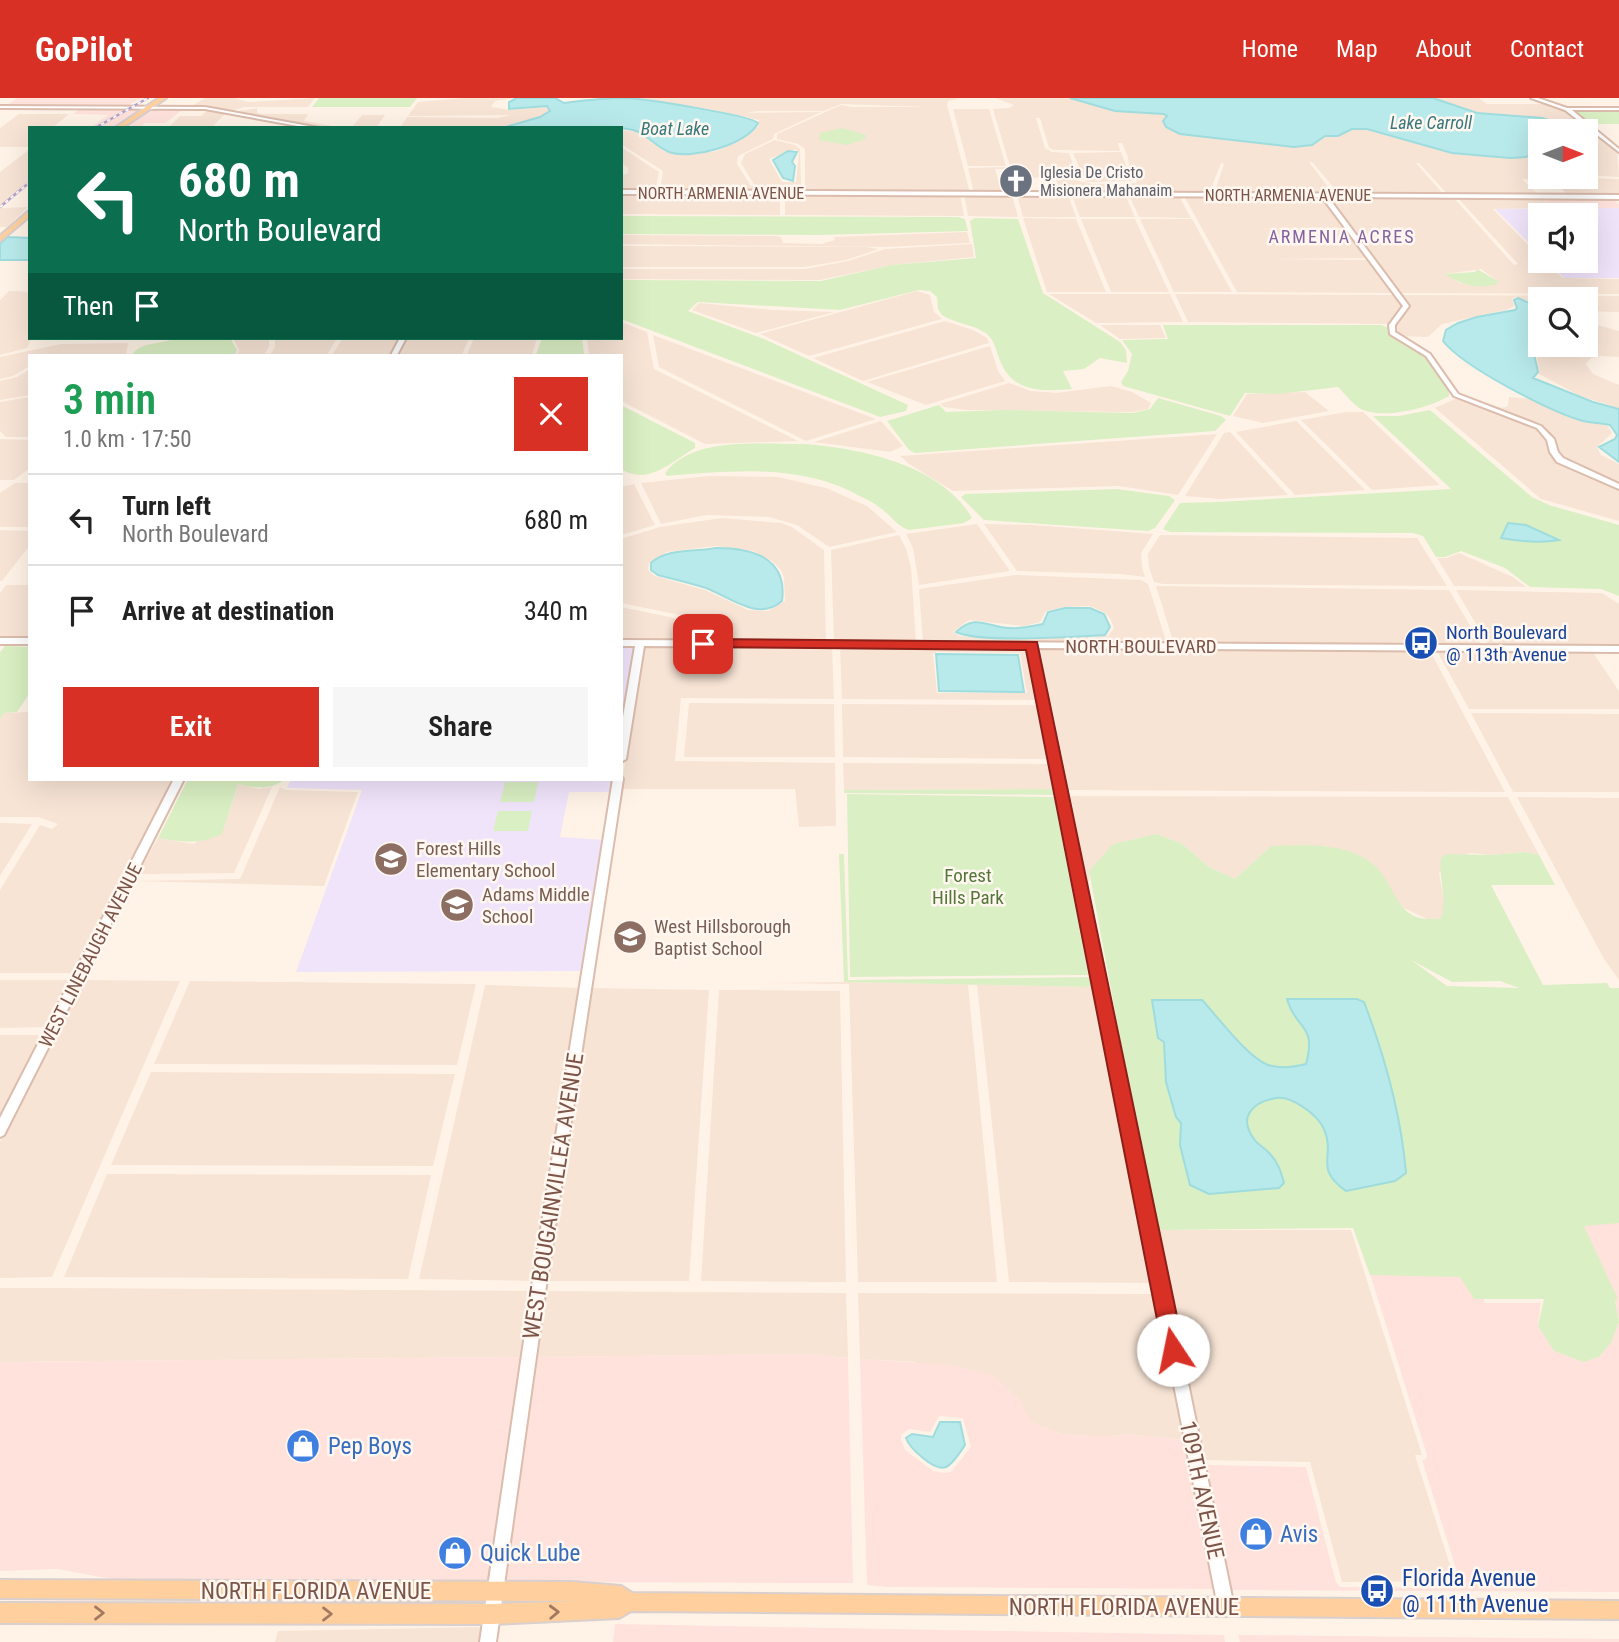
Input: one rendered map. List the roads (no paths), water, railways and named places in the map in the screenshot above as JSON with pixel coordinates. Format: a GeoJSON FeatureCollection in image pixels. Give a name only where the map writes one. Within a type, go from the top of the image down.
{"type":"FeatureCollection","features":[{"type":"Feature","properties":{"kind":"main road"},"geometry":{"type":"LineString","coordinates":[[121,126],[166,98]]}},
{"type":"Feature","properties":{"kind":"main road"},"geometry":{"type":"LineString","coordinates":[[127,126],[147,108]]}},
{"type":"Feature","properties":{"kind":"main road"},"geometry":{"type":"LineString","coordinates":[[0,239],[28,214]]}},
{"type":"Feature","properties":{"kind":"main road","name":"NORTH FLORIDA AVENUE"},"geometry":{"type":"LineString","coordinates":[[0,1590],[600,1593],[621,1595],[628,1602]]}},
{"type":"Feature","properties":{"kind":"main road"},"geometry":{"type":"LineString","coordinates":[[31,1613],[40,1590]]}},
{"type":"Feature","properties":{"kind":"main road","name":"NORTH FLORIDA AVENUE"},"geometry":{"type":"LineString","coordinates":[[0,1613],[492,1614],[619,1609],[628,1602],[1619,1610]]}},
{"type":"Feature","properties":{"kind":"street"},"geometry":{"type":"LineString","coordinates":[[2,107],[15,98]]}},
{"type":"Feature","properties":{"kind":"street"},"geometry":{"type":"LineString","coordinates":[[1533,98],[1567,109],[1619,108]]}},
{"type":"Feature","properties":{"kind":"street"},"geometry":{"type":"LineString","coordinates":[[2,107],[212,109],[307,126]]}},
{"type":"Feature","properties":{"kind":"street"},"geometry":{"type":"LineString","coordinates":[[1567,109],[1619,151]]}},
{"type":"Feature","properties":{"kind":"street","name":"NORTH ARMENIA AVENUE"},"geometry":{"type":"LineString","coordinates":[[623,192],[1619,197]]}},
{"type":"Feature","properties":{"kind":"street"},"geometry":{"type":"LineString","coordinates":[[1324,196],[1406,306],[1392,325],[1392,333],[1428,355],[1456,395],[1539,427],[1550,439],[1560,460],[1619,487]]}},
{"type":"Feature","properties":{"kind":"street"},"geometry":{"type":"LineString","coordinates":[[0,641],[28,641]]}},
{"type":"Feature","properties":{"kind":"street","name":"NORTH BOULEVARD"},"geometry":{"type":"LineString","coordinates":[[623,643],[1619,649]]}},
{"type":"Feature","properties":{"kind":"street"},"geometry":{"type":"LineString","coordinates":[[623,746],[639,643]]}},
{"type":"Feature","properties":{"kind":"street","name":"109TH AVENUE"},"geometry":{"type":"LineString","coordinates":[[1032,645],[1226,1607]]}},
{"type":"Feature","properties":{"kind":"street","name":"WEST LINEBAUGH AVENUE"},"geometry":{"type":"LineString","coordinates":[[0,1132],[178,781]]}},
{"type":"Feature","properties":{"kind":"street","name":"WEST BOUGAINVILLEA AVENUE"},"geometry":{"type":"LineString","coordinates":[[488,1642],[539,1286],[618,781]]}},
{"type":"Feature","properties":{"kind":"water","name":"Boat Lake"},"geometry":{"type":"Polygon","coordinates":[[[517,98],[555,98],[564,103],[627,98],[718,112],[758,123],[743,138],[731,144],[704,152],[679,154],[665,150],[645,136],[623,128],[623,126],[509,126],[540,117],[550,111],[547,106],[509,109],[509,102],[517,98]]]}},
{"type":"Feature","properties":{"kind":"water","name":"Lake Carroll"},"geometry":{"type":"Polygon","coordinates":[[[1070,98],[1433,98],[1477,113],[1545,119],[1528,119],[1528,156],[1510,158],[1452,153],[1367,129],[1352,129],[1338,136],[1325,136],[1312,145],[1294,147],[1180,134],[1166,127],[1163,121],[1167,116],[1164,114],[1115,111],[1070,98]]]}},
{"type":"Feature","properties":{"kind":"water"},"geometry":{"type":"Polygon","coordinates":[[[788,151],[797,152],[792,162],[795,166],[793,181],[783,178],[773,160],[788,151]]]}},
{"type":"Feature","properties":{"kind":"water"},"geometry":{"type":"Polygon","coordinates":[[[7,237],[28,238],[28,260],[0,260],[0,244],[7,237]]]}},
{"type":"Feature","properties":{"kind":"water"},"geometry":{"type":"Polygon","coordinates":[[[1518,298],[1528,303],[1528,357],[1535,357],[1538,372],[1533,378],[1593,402],[1619,409],[1619,462],[1599,447],[1615,439],[1617,435],[1610,425],[1583,421],[1530,399],[1469,363],[1443,341],[1446,330],[1458,323],[1515,310],[1517,308],[1514,300],[1518,298]]]}},
{"type":"Feature","properties":{"kind":"water"},"geometry":{"type":"Polygon","coordinates":[[[1508,523],[1526,525],[1559,540],[1501,538],[1508,523]]]}},
{"type":"Feature","properties":{"kind":"water"},"geometry":{"type":"Polygon","coordinates":[[[716,548],[754,553],[773,565],[782,586],[782,601],[763,609],[744,606],[706,588],[658,575],[651,570],[651,563],[665,555],[716,548]]]}},
{"type":"Feature","properties":{"kind":"water"},"geometry":{"type":"Polygon","coordinates":[[[1065,608],[1090,608],[1104,614],[1110,627],[1105,635],[1052,638],[984,637],[956,632],[963,626],[976,622],[1013,628],[1043,624],[1048,612],[1065,608]]]}},
{"type":"Feature","properties":{"kind":"water"},"geometry":{"type":"Polygon","coordinates":[[[936,654],[1018,655],[1024,692],[939,691],[936,654]]]}},
{"type":"Feature","properties":{"kind":"water"},"geometry":{"type":"Polygon","coordinates":[[[1287,999],[1357,999],[1364,1002],[1385,1065],[1400,1129],[1406,1173],[1395,1181],[1346,1191],[1330,1176],[1327,1139],[1321,1124],[1310,1112],[1296,1103],[1276,1098],[1261,1103],[1250,1111],[1247,1123],[1257,1143],[1275,1160],[1284,1183],[1279,1188],[1209,1194],[1190,1185],[1180,1145],[1181,1123],[1176,1117],[1166,1082],[1164,1042],[1158,1038],[1152,1000],[1202,1000],[1233,1036],[1260,1061],[1268,1065],[1292,1067],[1306,1064],[1309,1041],[1287,999]]]}},
{"type":"Feature","properties":{"kind":"water"},"geometry":{"type":"Polygon","coordinates":[[[940,1422],[960,1422],[965,1445],[951,1464],[941,1468],[923,1458],[906,1438],[912,1434],[933,1437],[940,1422]]]}},
{"type":"Feature","properties":{"kind":"railway"},"geometry":{"type":"LineString","coordinates":[[99,126],[148,98]]}},
{"type":"Feature","properties":{"kind":"railway"},"geometry":{"type":"LineString","coordinates":[[0,207],[28,184]]}},
{"type":"Feature","properties":{"kind":"place","name":"Iglesia De Cristo Misionera Mahanaim"},"geometry":{"type":"Point","coordinates":[1016,181]}},
{"type":"Feature","properties":{"kind":"place","name":"North Boulevard @ 113th Avenue"},"geometry":{"type":"Point","coordinates":[1421,643]}},
{"type":"Feature","properties":{"kind":"place","name":"Forest Hills Elementary School"},"geometry":{"type":"Point","coordinates":[391,859]}},
{"type":"Feature","properties":{"kind":"place","name":"Adams Middle School"},"geometry":{"type":"Point","coordinates":[457,905]}},
{"type":"Feature","properties":{"kind":"place","name":"West Hillsborough Baptist School"},"geometry":{"type":"Point","coordinates":[630,937]}},
{"type":"Feature","properties":{"kind":"place","name":"Pep Boys"},"geometry":{"type":"Point","coordinates":[303,1446]}},
{"type":"Feature","properties":{"kind":"place","name":"Avis"},"geometry":{"type":"Point","coordinates":[1256,1534]}},
{"type":"Feature","properties":{"kind":"place","name":"Quick Lube"},"geometry":{"type":"Point","coordinates":[455,1553]}},
{"type":"Feature","properties":{"kind":"place","name":"Florida Avenue @ 111th Avenue"},"geometry":{"type":"Point","coordinates":[1377,1591]}},
{"type":"Feature","properties":{"kind":"district","name":"ARMENIA ACRES"},"geometry":{"type":"Point","coordinates":[1342,237]}},
{"type":"Feature","properties":{"kind":"park label","name":"Forest Hills Park"},"geometry":{"type":"Point","coordinates":[968,886]}}]}
